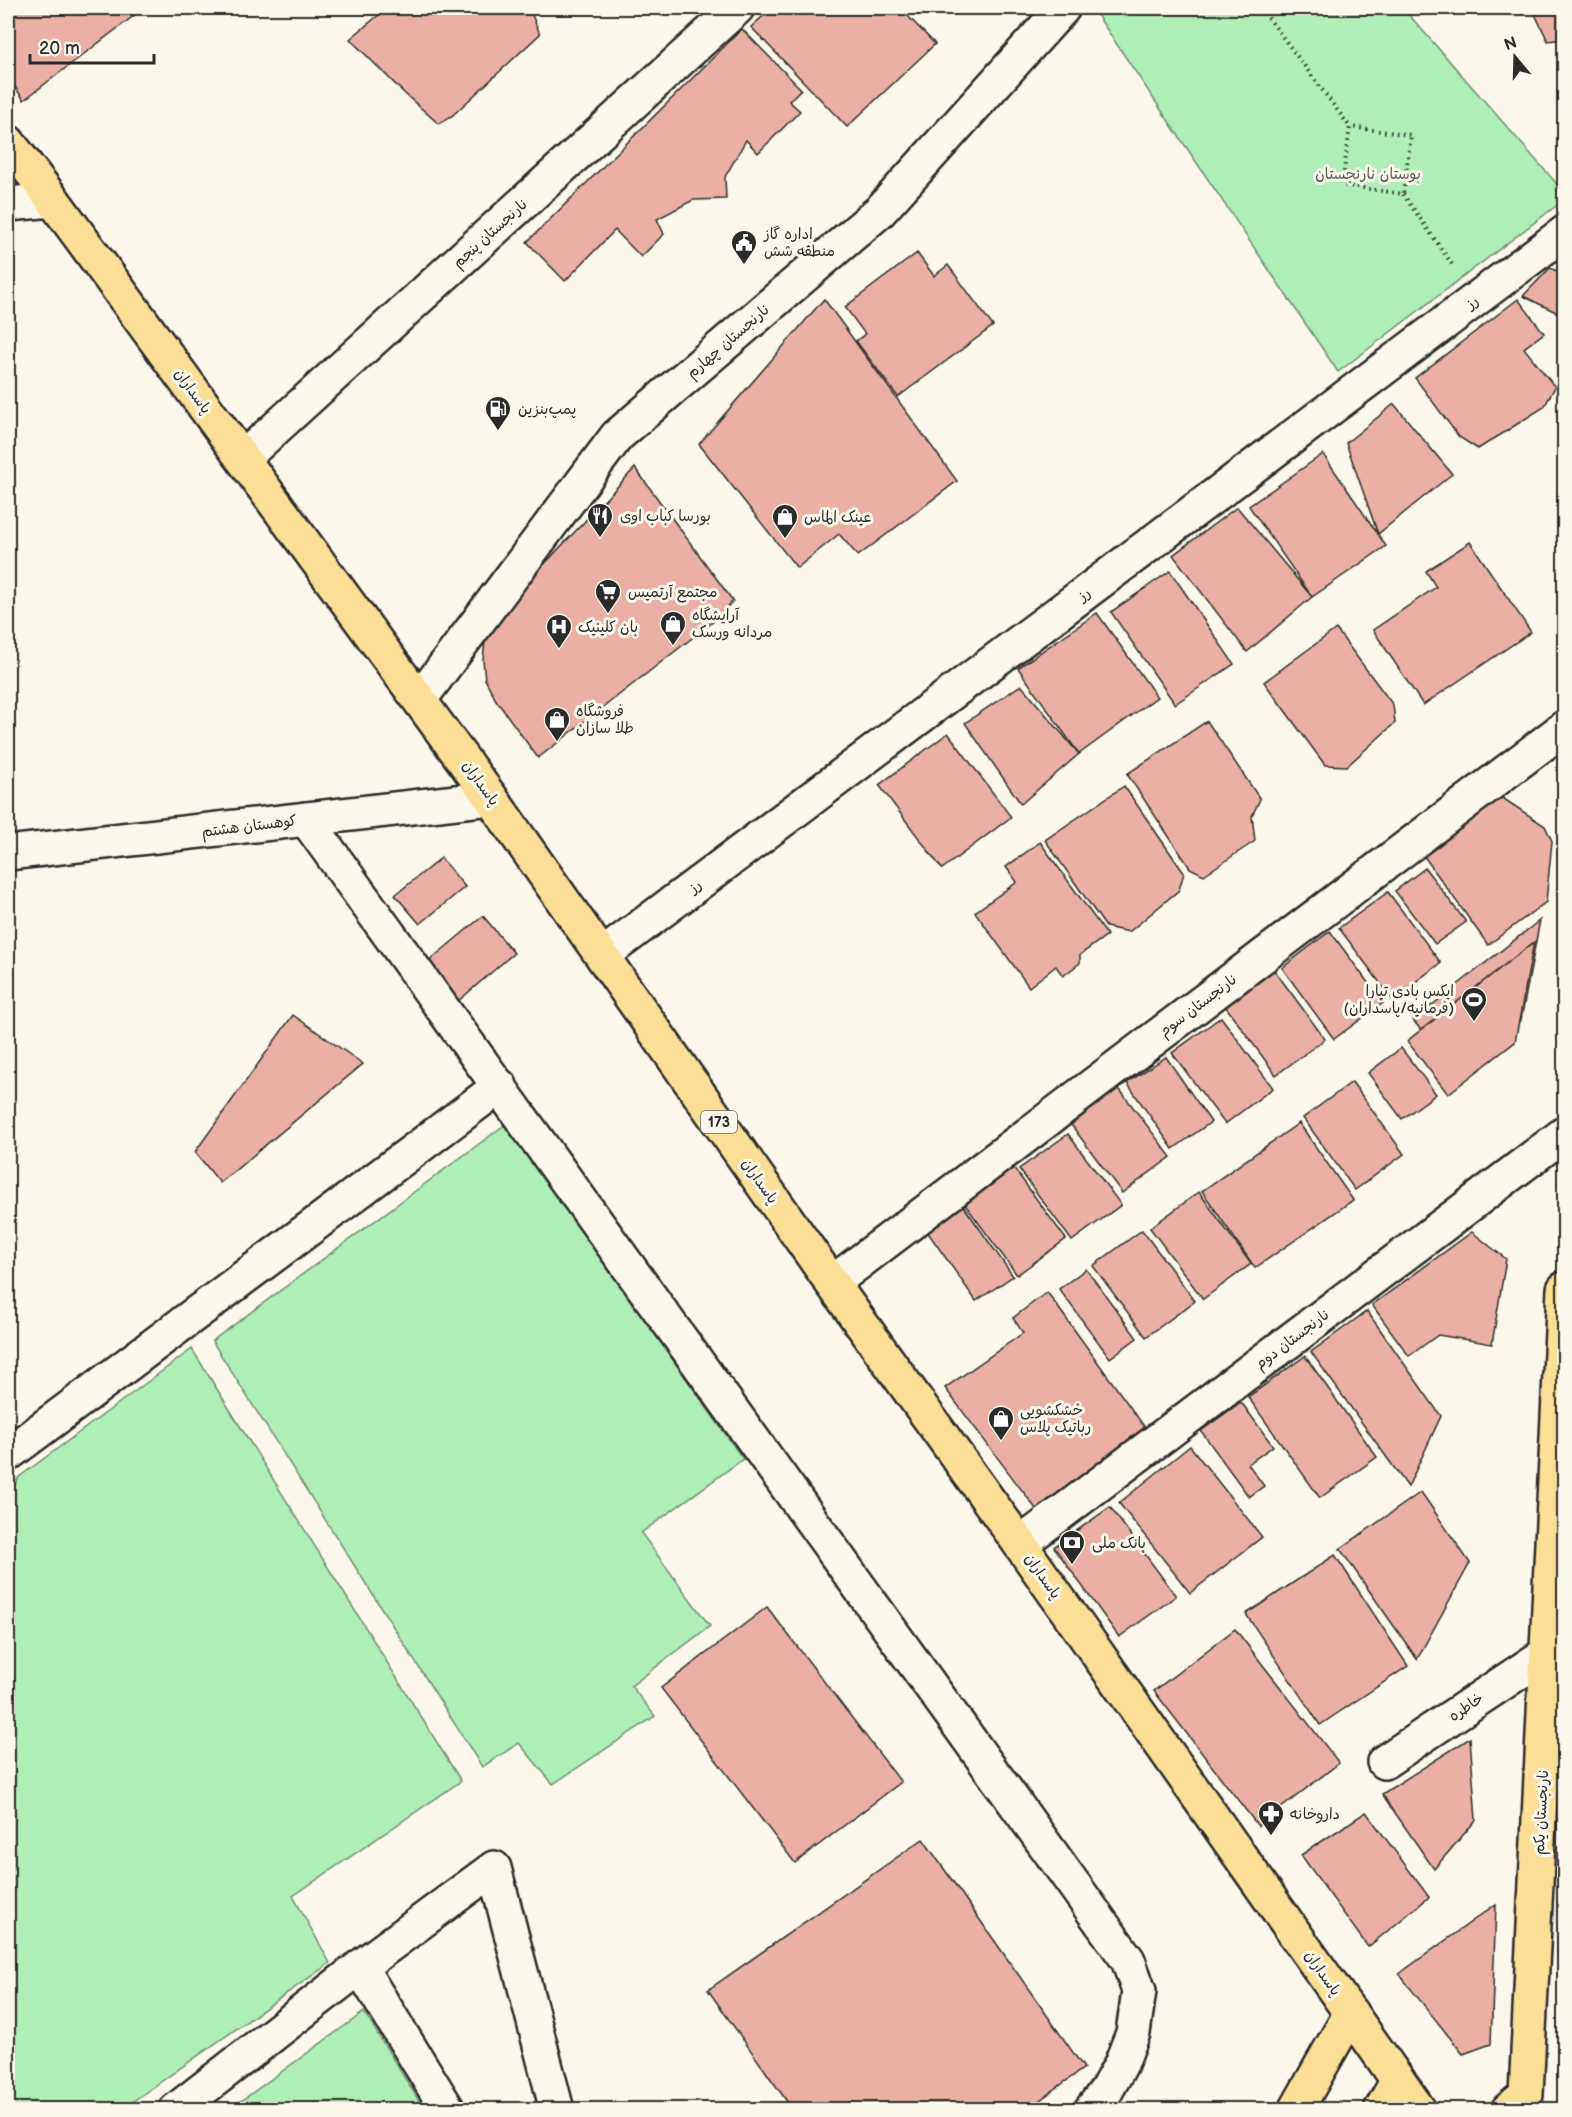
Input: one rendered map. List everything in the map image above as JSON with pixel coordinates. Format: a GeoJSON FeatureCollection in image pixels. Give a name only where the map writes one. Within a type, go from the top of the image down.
{"type":"FeatureCollection","features":[{"type":"Feature","properties":{"kind":"main road","name":"پاسداران"},"geometry":{"type":"LineString","coordinates":[[8,142],[420,699],[1419,2109]]}},
{"type":"Feature","properties":{"kind":"main road","name":"نارنجستان یکم"},"geometry":{"type":"LineString","coordinates":[[1508,2109],[1526,2095],[1549,1652],[1564,1289]]}},
{"type":"Feature","properties":{"kind":"main road"},"geometry":{"type":"LineString","coordinates":[[1296,2109],[1351,2013]]}},
{"type":"Feature","properties":{"kind":"main road"},"geometry":{"type":"LineString","coordinates":[[1381,2109],[1398,2080]]}},
{"type":"Feature","properties":{"kind":"street","name":"نارنجستان پنجم"},"geometry":{"type":"LineString","coordinates":[[243,458],[737,8]]}},
{"type":"Feature","properties":{"kind":"street","name":"نارنجستان چهارم"},"geometry":{"type":"LineString","coordinates":[[420,699],[617,436],[879,211],[1063,8]]}},
{"type":"Feature","properties":{"kind":"street"},"geometry":{"type":"LineString","coordinates":[[8,204],[53,200]]}},
{"type":"Feature","properties":{"kind":"street","name":"رز"},"geometry":{"type":"LineString","coordinates":[[603,956],[1564,233]]}},
{"type":"Feature","properties":{"kind":"street","name":"نارنجستان سوم"},"geometry":{"type":"LineString","coordinates":[[832,1283],[1564,728]]}},
{"type":"Feature","properties":{"kind":"street","name":"کوهستان هشتم"},"geometry":{"type":"LineString","coordinates":[[8,854],[491,798]]}},
{"type":"Feature","properties":{"kind":"street"},"geometry":{"type":"LineString","coordinates":[[306,819],[1128,1960],[1139,1991],[1133,2033],[1121,2064],[1106,2091],[1091,2109]]}},
{"type":"Feature","properties":{"kind":"street"},"geometry":{"type":"LineString","coordinates":[[8,1454],[500,1086]]}},
{"type":"Feature","properties":{"kind":"street","name":"نارنجستان دوم"},"geometry":{"type":"LineString","coordinates":[[1020,1544],[1564,1134]]}},
{"type":"Feature","properties":{"kind":"street","name":"خاطره"},"geometry":{"type":"LineString","coordinates":[[1384,1762],[1549,1652]]}},
{"type":"Feature","properties":{"kind":"street"},"geometry":{"type":"LineString","coordinates":[[176,2109],[360,1967],[494,1868],[557,2109]]}},
{"type":"Feature","properties":{"kind":"street"},"geometry":{"type":"LineString","coordinates":[[360,1967],[448,2109]]}},
{"type":"Feature","properties":{"kind":"path"},"geometry":{"type":"LineString","coordinates":[[1261,8],[1350,127],[1342,185],[1402,194]]}},
{"type":"Feature","properties":{"kind":"path"},"geometry":{"type":"LineString","coordinates":[[1350,127],[1411,135],[1402,194],[1476,299]]}},
{"type":"Feature","properties":{"kind":"green space","name":"بوستان نارنجستان"},"geometry":{"type":"Polygon","coordinates":[[[1102,8],[1403,8],[1564,192],[1564,200],[1338,372],[1097,15],[1102,8]]]}},
{"type":"Feature","properties":{"kind":"green space"},"geometry":{"type":"Polygon","coordinates":[[[506,1124],[743,1459],[641,1533],[710,1626],[631,1686],[655,1716],[553,1784],[519,1743],[482,1767],[212,1341],[506,1124]]]}},
{"type":"Feature","properties":{"kind":"green space"},"geometry":{"type":"Polygon","coordinates":[[[192,1349],[461,1781],[293,1896],[330,1963],[122,2109],[8,2109],[8,1495],[19,1477],[192,1349]]]}},
{"type":"Feature","properties":{"kind":"green space"},"geometry":{"type":"Polygon","coordinates":[[[364,2012],[424,2109],[230,2109],[364,2012]]]}},
{"type":"Feature","properties":{"kind":"building"},"geometry":{"type":"Polygon","coordinates":[[[8,8],[144,8],[24,100],[8,77],[8,8]]]}},
{"type":"Feature","properties":{"kind":"building"},"geometry":{"type":"Polygon","coordinates":[[[387,8],[529,8],[540,34],[453,115],[439,124],[350,39],[387,8]]]}},
{"type":"Feature","properties":{"kind":"building"},"geometry":{"type":"Polygon","coordinates":[[[772,8],[900,8],[935,44],[847,127],[751,27],[772,8]]]}},
{"type":"Feature","properties":{"kind":"building"},"geometry":{"type":"Polygon","coordinates":[[[923,8],[938,8],[928,16],[923,8]]]}},
{"type":"Feature","properties":{"kind":"building"},"geometry":{"type":"Polygon","coordinates":[[[1532,8],[1564,8],[1564,39],[1548,41],[1532,8]]]}},
{"type":"Feature","properties":{"kind":"building"},"geometry":{"type":"Polygon","coordinates":[[[742,29],[801,89],[789,101],[800,111],[758,153],[746,140],[725,177],[726,199],[693,200],[657,219],[664,234],[641,257],[615,230],[565,281],[527,242],[742,29]]]}},
{"type":"Feature","properties":{"kind":"building"},"geometry":{"type":"Polygon","coordinates":[[[917,253],[934,276],[948,265],[993,326],[898,397],[856,341],[865,334],[845,307],[917,253]]]}},
{"type":"Feature","properties":{"kind":"building"},"geometry":{"type":"Polygon","coordinates":[[[1550,268],[1564,274],[1564,316],[1523,296],[1550,268]]]}},
{"type":"Feature","properties":{"kind":"building"},"geometry":{"type":"Polygon","coordinates":[[[824,299],[957,481],[858,556],[839,534],[797,568],[699,444],[824,299]]]}},
{"type":"Feature","properties":{"kind":"building"},"geometry":{"type":"Polygon","coordinates":[[[1518,299],[1544,333],[1524,348],[1555,387],[1544,407],[1478,449],[1459,437],[1415,378],[1518,299]]]}},
{"type":"Feature","properties":{"kind":"building"},"geometry":{"type":"Polygon","coordinates":[[[1394,404],[1452,474],[1378,534],[1346,443],[1394,404]]]}},
{"type":"Feature","properties":{"kind":"building"},"geometry":{"type":"Polygon","coordinates":[[[1323,454],[1386,546],[1312,597],[1249,506],[1323,454]]]}},
{"type":"Feature","properties":{"kind":"building","name":"مجتمع آرتمیس"},"geometry":{"type":"Polygon","coordinates":[[[635,468],[733,601],[714,621],[538,758],[496,700],[485,679],[483,660],[485,640],[502,609],[635,468]]]}},
{"type":"Feature","properties":{"kind":"building"},"geometry":{"type":"Polygon","coordinates":[[[1237,507],[1312,597],[1247,652],[1173,555],[1237,507]]]}},
{"type":"Feature","properties":{"kind":"building"},"geometry":{"type":"Polygon","coordinates":[[[1470,542],[1531,632],[1423,705],[1373,630],[1436,587],[1426,571],[1470,542]]]}},
{"type":"Feature","properties":{"kind":"building"},"geometry":{"type":"Polygon","coordinates":[[[1170,571],[1234,664],[1175,704],[1111,612],[1170,571]]]}},
{"type":"Feature","properties":{"kind":"building"},"geometry":{"type":"Polygon","coordinates":[[[1097,613],[1157,697],[1079,754],[1018,668],[1097,613]]]}},
{"type":"Feature","properties":{"kind":"building"},"geometry":{"type":"Polygon","coordinates":[[[1336,629],[1393,705],[1395,723],[1347,766],[1325,765],[1264,682],[1336,629]]]}},
{"type":"Feature","properties":{"kind":"building"},"geometry":{"type":"Polygon","coordinates":[[[1021,685],[1079,754],[1021,804],[965,723],[1021,685]]]}},
{"type":"Feature","properties":{"kind":"building"},"geometry":{"type":"Polygon","coordinates":[[[1207,721],[1260,799],[1252,816],[1255,841],[1204,875],[1190,868],[1127,774],[1207,721]]]}},
{"type":"Feature","properties":{"kind":"building"},"geometry":{"type":"Polygon","coordinates":[[[948,733],[1011,817],[942,869],[879,785],[948,733]]]}},
{"type":"Feature","properties":{"kind":"building"},"geometry":{"type":"Polygon","coordinates":[[[1124,786],[1184,873],[1179,890],[1129,932],[1106,927],[1045,840],[1124,786]]]}},
{"type":"Feature","properties":{"kind":"building"},"geometry":{"type":"Polygon","coordinates":[[[1501,797],[1545,826],[1552,841],[1546,902],[1488,945],[1423,855],[1501,797]]]}},
{"type":"Feature","properties":{"kind":"building"},"geometry":{"type":"Polygon","coordinates":[[[1040,842],[1107,935],[1080,955],[1080,963],[1063,976],[1056,966],[1029,987],[975,912],[1017,882],[1006,867],[1040,842]]]}},
{"type":"Feature","properties":{"kind":"building"},"geometry":{"type":"Polygon","coordinates":[[[441,858],[465,887],[420,924],[395,895],[441,858]]]}},
{"type":"Feature","properties":{"kind":"building"},"geometry":{"type":"Polygon","coordinates":[[[1425,868],[1466,922],[1435,944],[1395,891],[1425,868]]]}},
{"type":"Feature","properties":{"kind":"building"},"geometry":{"type":"Polygon","coordinates":[[[1388,892],[1441,963],[1392,999],[1339,928],[1388,892]]]}},
{"type":"Feature","properties":{"kind":"building"},"geometry":{"type":"Polygon","coordinates":[[[483,916],[514,953],[456,1003],[424,965],[483,916]]]}},
{"type":"Feature","properties":{"kind":"building","name":"ایکس بادی تیارا (فرمانیه/پاسداران)"},"geometry":{"type":"Polygon","coordinates":[[[1540,920],[1521,1020],[1454,1072],[1413,1020],[1540,920]]]}},
{"type":"Feature","properties":{"kind":"building"},"geometry":{"type":"Polygon","coordinates":[[[1330,931],[1383,1003],[1334,1039],[1282,968],[1330,931]]]}},
{"type":"Feature","properties":{"kind":"building","name":"ایکس بادی تیارا (فرمانیه/پاسداران)"},"geometry":{"type":"Polygon","coordinates":[[[1534,942],[1515,1042],[1448,1094],[1407,1041],[1534,942]]]}},
{"type":"Feature","properties":{"kind":"building"},"geometry":{"type":"Polygon","coordinates":[[[1272,967],[1325,1039],[1276,1075],[1223,1003],[1272,967]]]}},
{"type":"Feature","properties":{"kind":"building"},"geometry":{"type":"Polygon","coordinates":[[[293,1015],[363,1064],[220,1183],[195,1152],[293,1015]]]}},
{"type":"Feature","properties":{"kind":"building"},"geometry":{"type":"Polygon","coordinates":[[[1221,1017],[1273,1088],[1225,1124],[1172,1053],[1221,1017]]]}},
{"type":"Feature","properties":{"kind":"building"},"geometry":{"type":"Polygon","coordinates":[[[1401,1048],[1436,1094],[1402,1119],[1368,1073],[1401,1048]]]}},
{"type":"Feature","properties":{"kind":"building"},"geometry":{"type":"Polygon","coordinates":[[[1166,1057],[1211,1122],[1173,1149],[1127,1083],[1166,1057]]]}},
{"type":"Feature","properties":{"kind":"building"},"geometry":{"type":"Polygon","coordinates":[[[1352,1082],[1404,1154],[1355,1190],[1303,1118],[1352,1082]]]}},
{"type":"Feature","properties":{"kind":"building"},"geometry":{"type":"Polygon","coordinates":[[[1117,1086],[1171,1157],[1122,1193],[1069,1122],[1117,1086]]]}},
{"type":"Feature","properties":{"kind":"building"},"geometry":{"type":"Polygon","coordinates":[[[1299,1123],[1353,1200],[1255,1268],[1202,1191],[1299,1123]]]}},
{"type":"Feature","properties":{"kind":"building"},"geometry":{"type":"Polygon","coordinates":[[[1068,1134],[1121,1205],[1072,1241],[1019,1169],[1068,1134]]]}},
{"type":"Feature","properties":{"kind":"building"},"geometry":{"type":"Polygon","coordinates":[[[1013,1167],[1066,1239],[1017,1275],[964,1203],[1013,1167]]]}},
{"type":"Feature","properties":{"kind":"building"},"geometry":{"type":"Polygon","coordinates":[[[1199,1192],[1251,1264],[1203,1299],[1150,1228],[1199,1192]]]}},
{"type":"Feature","properties":{"kind":"building"},"geometry":{"type":"Polygon","coordinates":[[[960,1201],[1013,1276],[976,1301],[924,1227],[960,1201]]]}},
{"type":"Feature","properties":{"kind":"building"},"geometry":{"type":"Polygon","coordinates":[[[1142,1230],[1195,1301],[1146,1337],[1093,1266],[1142,1230]]]}},
{"type":"Feature","properties":{"kind":"building"},"geometry":{"type":"Polygon","coordinates":[[[1472,1232],[1506,1259],[1492,1344],[1438,1335],[1409,1356],[1372,1305],[1472,1232]]]}},
{"type":"Feature","properties":{"kind":"building"},"geometry":{"type":"Polygon","coordinates":[[[1086,1269],[1137,1338],[1110,1358],[1059,1289],[1086,1269]]]}},
{"type":"Feature","properties":{"kind":"building"},"geometry":{"type":"Polygon","coordinates":[[[1047,1292],[1146,1429],[1036,1509],[945,1388],[1023,1333],[1013,1318],[1047,1292]]]}},
{"type":"Feature","properties":{"kind":"building"},"geometry":{"type":"Polygon","coordinates":[[[1367,1311],[1441,1416],[1408,1487],[1311,1352],[1367,1311]]]}},
{"type":"Feature","properties":{"kind":"building"},"geometry":{"type":"Polygon","coordinates":[[[1305,1356],[1377,1457],[1320,1498],[1248,1397],[1305,1356]]]}},
{"type":"Feature","properties":{"kind":"building"},"geometry":{"type":"Polygon","coordinates":[[[1241,1402],[1273,1446],[1248,1464],[1264,1486],[1249,1497],[1201,1431],[1241,1402]]]}},
{"type":"Feature","properties":{"kind":"building"},"geometry":{"type":"Polygon","coordinates":[[[1190,1446],[1262,1537],[1190,1593],[1119,1503],[1190,1446]]]}},
{"type":"Feature","properties":{"kind":"building"},"geometry":{"type":"Polygon","coordinates":[[[1421,1492],[1470,1563],[1417,1659],[1340,1549],[1421,1492]]]}},
{"type":"Feature","properties":{"kind":"building"},"geometry":{"type":"Polygon","coordinates":[[[1110,1507],[1176,1596],[1119,1637],[1054,1547],[1110,1507]]]}},
{"type":"Feature","properties":{"kind":"building"},"geometry":{"type":"Polygon","coordinates":[[[1335,1555],[1408,1666],[1320,1725],[1246,1614],[1335,1555]]]}},
{"type":"Feature","properties":{"kind":"building"},"geometry":{"type":"Polygon","coordinates":[[[767,1607],[901,1782],[795,1863],[661,1688],[767,1607]]]}},
{"type":"Feature","properties":{"kind":"building"},"geometry":{"type":"Polygon","coordinates":[[[1235,1629],[1339,1763],[1258,1826],[1154,1691],[1235,1629]]]}},
{"type":"Feature","properties":{"kind":"building"},"geometry":{"type":"Polygon","coordinates":[[[1470,1738],[1476,1820],[1434,1869],[1382,1794],[1470,1738]]]}},
{"type":"Feature","properties":{"kind":"building"},"geometry":{"type":"Polygon","coordinates":[[[1366,1812],[1429,1897],[1368,1947],[1301,1855],[1366,1812]]]}},
{"type":"Feature","properties":{"kind":"building"},"geometry":{"type":"Polygon","coordinates":[[[923,1839],[1084,2068],[1026,2110],[793,2110],[708,1990],[923,1839]]]}},
{"type":"Feature","properties":{"kind":"building"},"geometry":{"type":"Polygon","coordinates":[[[1496,1904],[1491,2044],[1463,2054],[1399,1974],[1496,1904]]]}},
{"type":"Feature","properties":{"kind":"place","name":"اداره گاز منطقه شش"},"geometry":{"type":"Point","coordinates":[744,266]}},
{"type":"Feature","properties":{"kind":"place","name":"پمپ‌بنزین"},"geometry":{"type":"Point","coordinates":[498,432]}},
{"type":"Feature","properties":{"kind":"place","name":"بورسا کباب اوی"},"geometry":{"type":"Point","coordinates":[600,539]}},
{"type":"Feature","properties":{"kind":"place","name":"عینک الماس"},"geometry":{"type":"Point","coordinates":[785,540]}},
{"type":"Feature","properties":{"kind":"place","name":"مجتمع آرتمیس"},"geometry":{"type":"Point","coordinates":[608,615]}},
{"type":"Feature","properties":{"kind":"place","name":"آرایشگاه مردانه ورسک"},"geometry":{"type":"Point","coordinates":[673,647]}},
{"type":"Feature","properties":{"kind":"place","name":"بان کلینیک"},"geometry":{"type":"Point","coordinates":[559,650]}},
{"type":"Feature","properties":{"kind":"place","name":"فروشگاه طلا سازان"},"geometry":{"type":"Point","coordinates":[557,743]}},
{"type":"Feature","properties":{"kind":"place","name":"ایکس بادی تیارا (فرمانیه/پاسداران)"},"geometry":{"type":"Point","coordinates":[1474,1023]}},
{"type":"Feature","properties":{"kind":"place","name":"خشکشویی رباتیک پلاس"},"geometry":{"type":"Point","coordinates":[1001,1442]}},
{"type":"Feature","properties":{"kind":"place","name":"بانک ملی"},"geometry":{"type":"Point","coordinates":[1072,1566]}},
{"type":"Feature","properties":{"kind":"place","name":"داروخانه"},"geometry":{"type":"Point","coordinates":[1271,1837]}}]}
